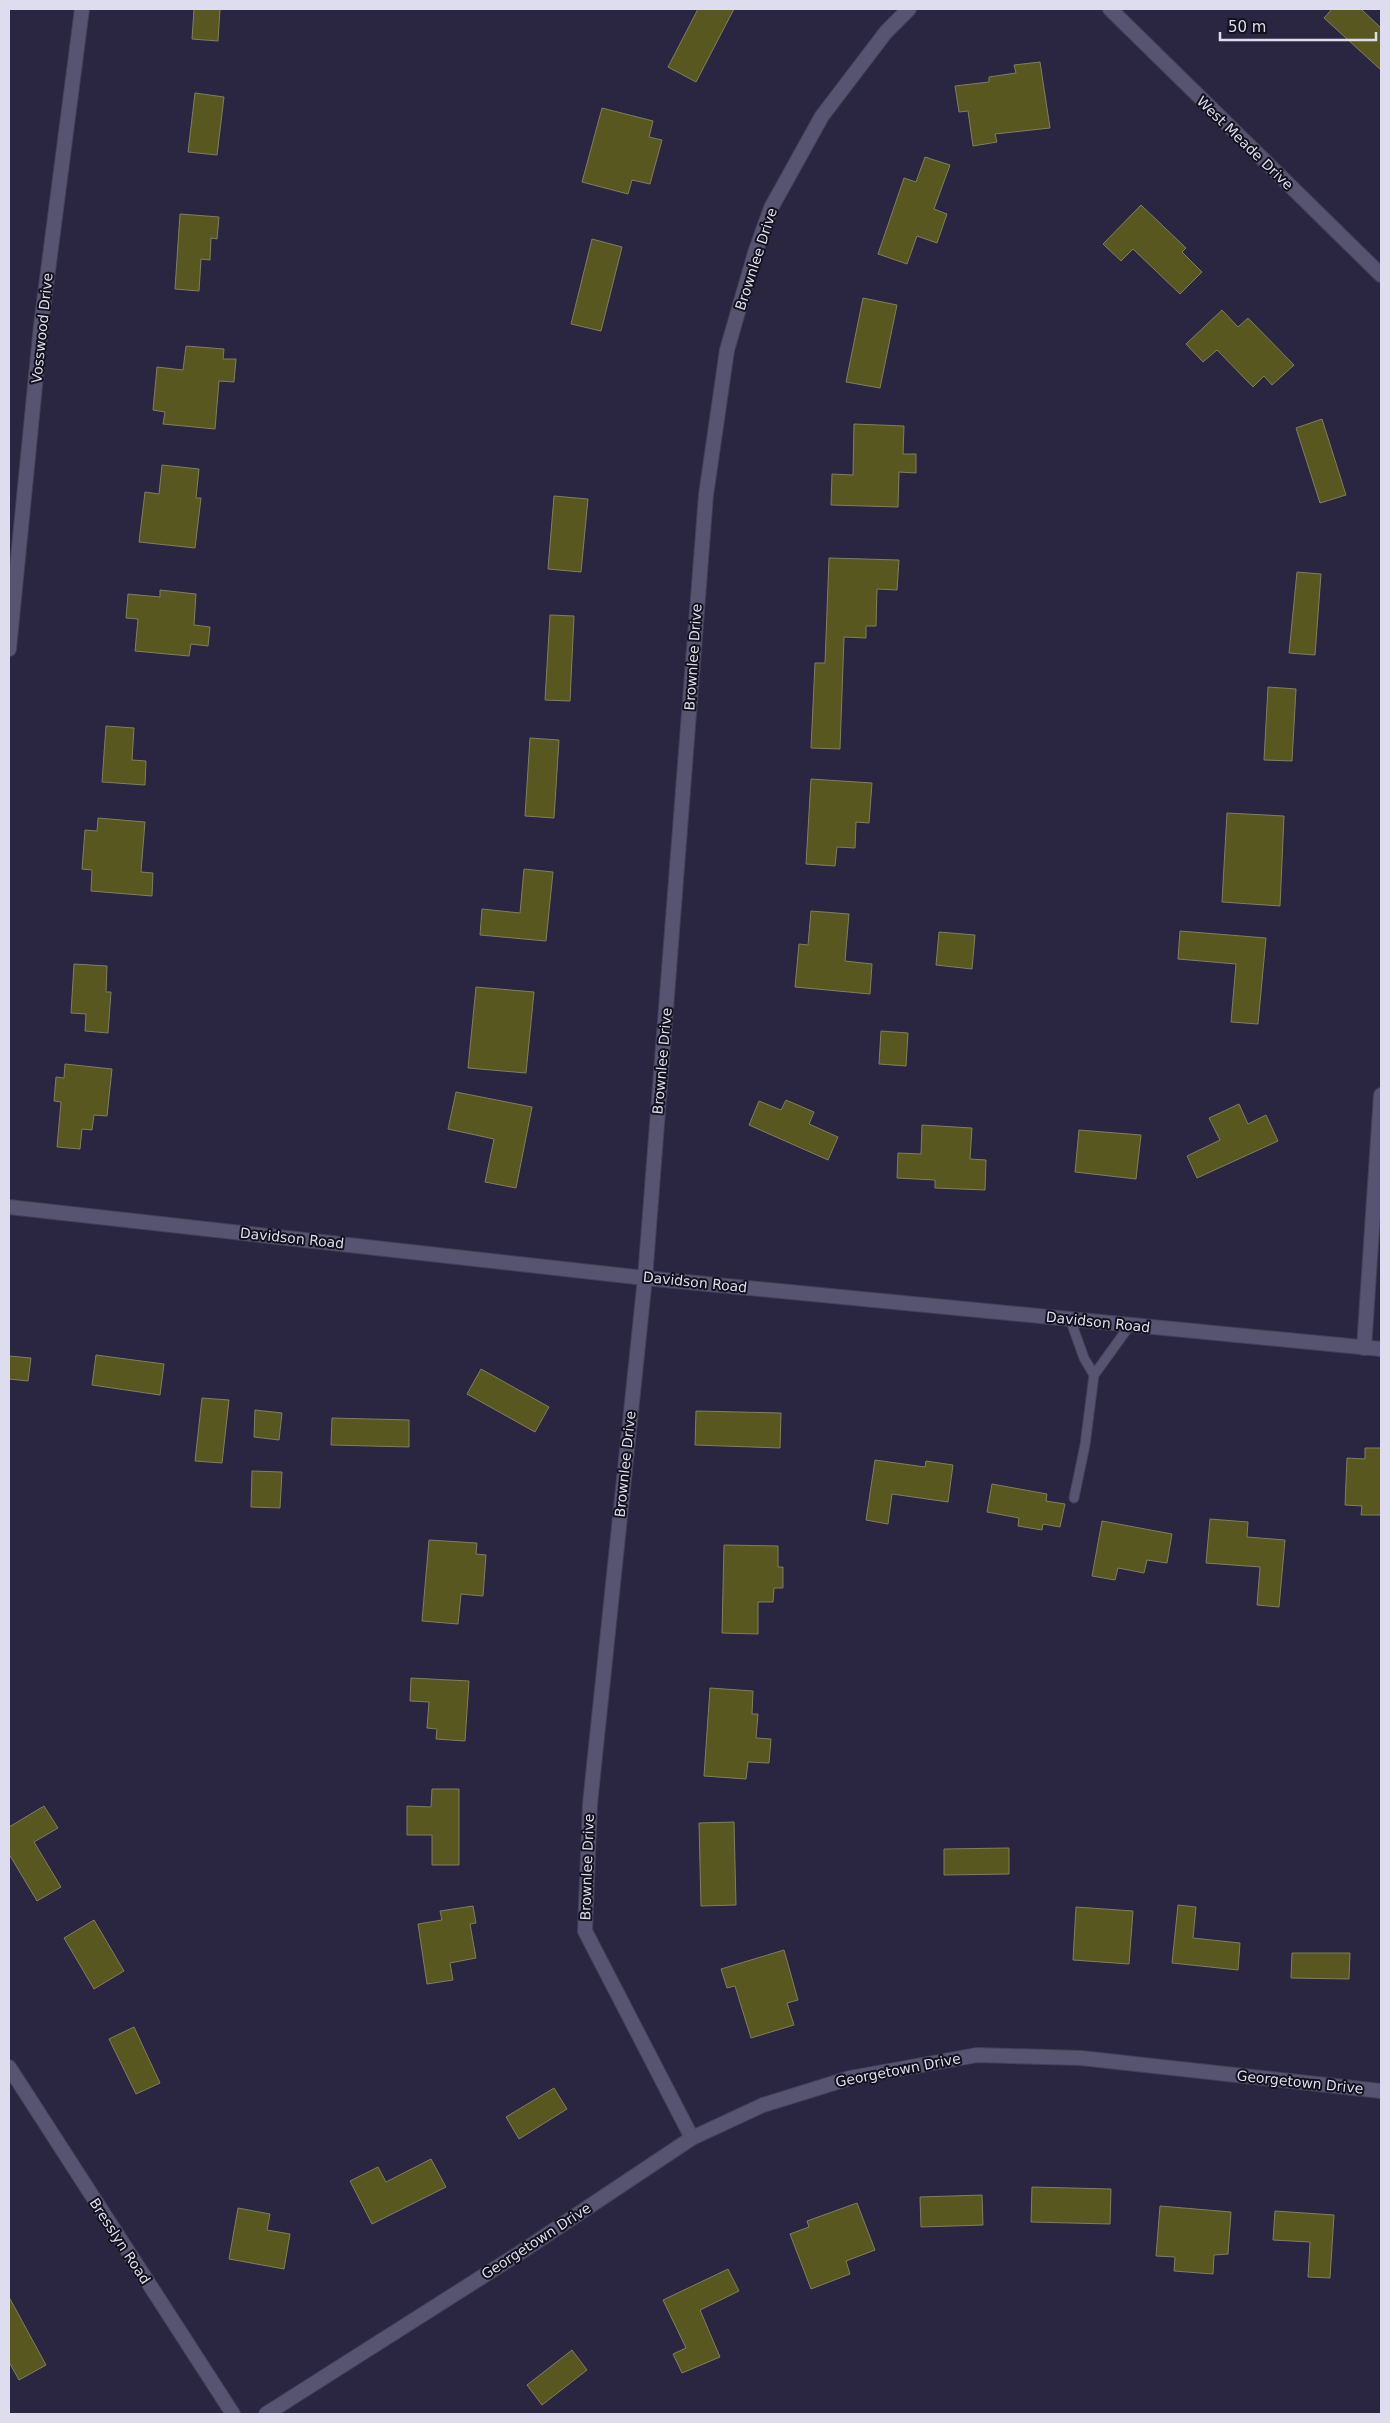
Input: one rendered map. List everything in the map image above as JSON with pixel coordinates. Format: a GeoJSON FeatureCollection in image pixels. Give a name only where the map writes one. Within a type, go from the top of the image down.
{"type":"FeatureCollection","features":[{"type":"Feature","properties":{"kind":"street","name":"Vosswood Drive"},"geometry":{"type":"LineString","coordinates":[[9,649],[41,325],[82,9]]}},
{"type":"Feature","properties":{"kind":"street","name":"Brownlee Drive"},"geometry":{"type":"LineString","coordinates":[[692,2138],[585,1931],[590,1804],[645,1278],[705,506],[727,350],[755,252],[771,208],[822,116],[886,32],[909,9]]}},
{"type":"Feature","properties":{"kind":"street","name":"West Meade Drive"},"geometry":{"type":"LineString","coordinates":[[1110,9],[1381,275]]}},
{"type":"Feature","properties":{"kind":"street"},"geometry":{"type":"LineString","coordinates":[[1364,1348],[1381,1095]]}},
{"type":"Feature","properties":{"kind":"street","name":"Davidson Road"},"geometry":{"type":"LineString","coordinates":[[9,1207],[645,1278],[1381,1349]]}},
{"type":"Feature","properties":{"kind":"street","name":"Georgetown Drive"},"geometry":{"type":"LineString","coordinates":[[266,2414],[518,2254],[692,2138],[763,2105],[850,2078],[977,2055],[1081,2058],[1381,2091]]}},
{"type":"Feature","properties":{"kind":"street","name":"Bresslyn Road"},"geometry":{"type":"LineString","coordinates":[[9,2067],[233,2414]]}},
{"type":"Feature","properties":{"kind":"lane"},"geometry":{"type":"LineString","coordinates":[[1070,1319],[1084,1358],[1094,1375]]}},
{"type":"Feature","properties":{"kind":"lane"},"geometry":{"type":"LineString","coordinates":[[1074,1498],[1085,1445],[1094,1375],[1130,1325]]}},
{"type":"Feature","properties":{"kind":"building"},"geometry":{"type":"Polygon","coordinates":[[[194,9],[220,9],[218,41],[192,39],[194,9]]]}},
{"type":"Feature","properties":{"kind":"building"},"geometry":{"type":"Polygon","coordinates":[[[698,9],[734,9],[696,82],[668,67],[698,9]]]}},
{"type":"Feature","properties":{"kind":"building"},"geometry":{"type":"Polygon","coordinates":[[[1332,9],[1361,9],[1381,28],[1381,70],[1324,18],[1332,9]]]}},
{"type":"Feature","properties":{"kind":"building"},"geometry":{"type":"Polygon","coordinates":[[[1040,62],[1050,128],[995,134],[997,142],[973,146],[968,111],[959,112],[955,86],[989,82],[989,77],[1016,73],[1014,65],[1040,62]]]}},
{"type":"Feature","properties":{"kind":"building"},"geometry":{"type":"Polygon","coordinates":[[[195,93],[224,97],[217,155],[188,152],[195,93]]]}},
{"type":"Feature","properties":{"kind":"building"},"geometry":{"type":"Polygon","coordinates":[[[602,108],[653,121],[649,137],[662,140],[650,184],[632,180],[628,194],[582,182],[602,108]]]}},
{"type":"Feature","properties":{"kind":"building"},"geometry":{"type":"Polygon","coordinates":[[[925,157],[950,165],[934,209],[947,214],[937,243],[917,236],[907,264],[878,254],[904,178],[916,182],[925,157]]]}},
{"type":"Feature","properties":{"kind":"building"},"geometry":{"type":"Polygon","coordinates":[[[1141,205],[1186,248],[1182,252],[1202,272],[1180,294],[1133,249],[1121,261],[1103,244],[1141,205]]]}},
{"type":"Feature","properties":{"kind":"building"},"geometry":{"type":"Polygon","coordinates":[[[180,214],[219,217],[217,239],[211,238],[210,260],[201,259],[199,291],[175,289],[180,214]]]}},
{"type":"Feature","properties":{"kind":"building"},"geometry":{"type":"Polygon","coordinates":[[[592,239],[622,247],[601,331],[571,324],[592,239]]]}},
{"type":"Feature","properties":{"kind":"building"},"geometry":{"type":"Polygon","coordinates":[[[863,298],[897,305],[880,388],[846,382],[863,298]]]}},
{"type":"Feature","properties":{"kind":"building"},"geometry":{"type":"Polygon","coordinates":[[[1222,310],[1238,327],[1248,318],[1294,365],[1272,385],[1264,376],[1253,387],[1217,350],[1203,362],[1186,344],[1222,310]]]}},
{"type":"Feature","properties":{"kind":"building"},"geometry":{"type":"Polygon","coordinates":[[[186,346],[224,349],[223,359],[236,359],[234,382],[219,381],[215,429],[163,424],[165,412],[153,410],[157,367],[183,370],[186,346]]]}},
{"type":"Feature","properties":{"kind":"building"},"geometry":{"type":"Polygon","coordinates":[[[1322,419],[1346,495],[1320,503],[1296,428],[1322,419]]]}},
{"type":"Feature","properties":{"kind":"building"},"geometry":{"type":"Polygon","coordinates":[[[854,424],[904,426],[903,454],[916,454],[916,473],[899,472],[898,507],[831,505],[832,474],[853,475],[854,424]]]}},
{"type":"Feature","properties":{"kind":"building"},"geometry":{"type":"Polygon","coordinates":[[[162,465],[199,469],[196,498],[201,498],[195,548],[139,542],[145,492],[159,494],[162,465]]]}},
{"type":"Feature","properties":{"kind":"building"},"geometry":{"type":"Polygon","coordinates":[[[554,496],[588,499],[581,572],[548,569],[554,496]]]}},
{"type":"Feature","properties":{"kind":"building"},"geometry":{"type":"Polygon","coordinates":[[[829,558],[899,560],[897,590],[877,589],[876,626],[866,626],[866,638],[844,637],[840,749],[811,748],[815,663],[825,663],[829,558]]]}},
{"type":"Feature","properties":{"kind":"building"},"geometry":{"type":"Polygon","coordinates":[[[1297,572],[1321,574],[1315,655],[1289,653],[1297,572]]]}},
{"type":"Feature","properties":{"kind":"building"},"geometry":{"type":"Polygon","coordinates":[[[160,590],[196,594],[194,625],[210,627],[208,646],[191,644],[189,656],[135,651],[138,619],[126,618],[128,594],[160,597],[160,590]]]}},
{"type":"Feature","properties":{"kind":"building"},"geometry":{"type":"Polygon","coordinates":[[[550,615],[574,616],[570,701],[545,700],[550,615]]]}},
{"type":"Feature","properties":{"kind":"building"},"geometry":{"type":"Polygon","coordinates":[[[1268,687],[1296,689],[1292,761],[1264,760],[1268,687]]]}},
{"type":"Feature","properties":{"kind":"building"},"geometry":{"type":"Polygon","coordinates":[[[106,726],[134,728],[132,760],[146,761],[145,785],[102,782],[106,726]]]}},
{"type":"Feature","properties":{"kind":"building"},"geometry":{"type":"Polygon","coordinates":[[[530,738],[559,740],[554,818],[525,816],[530,738]]]}},
{"type":"Feature","properties":{"kind":"building"},"geometry":{"type":"Polygon","coordinates":[[[811,779],[872,783],[869,823],[856,822],[855,848],[837,847],[835,866],[806,864],[811,779]]]}},
{"type":"Feature","properties":{"kind":"building"},"geometry":{"type":"Polygon","coordinates":[[[1227,813],[1284,816],[1280,906],[1222,902],[1227,813]]]}},
{"type":"Feature","properties":{"kind":"building"},"geometry":{"type":"Polygon","coordinates":[[[98,818],[145,822],[141,872],[153,873],[152,896],[91,891],[92,870],[82,869],[85,830],[97,831],[98,818]]]}},
{"type":"Feature","properties":{"kind":"building"},"geometry":{"type":"Polygon","coordinates":[[[524,869],[553,872],[546,941],[480,935],[482,909],[520,913],[524,869]]]}},
{"type":"Feature","properties":{"kind":"building"},"geometry":{"type":"Polygon","coordinates":[[[811,911],[849,914],[845,961],[872,964],[870,994],[795,987],[799,944],[808,945],[811,911]]]}},
{"type":"Feature","properties":{"kind":"building"},"geometry":{"type":"Polygon","coordinates":[[[1180,931],[1266,938],[1258,1024],[1231,1022],[1236,964],[1178,959],[1180,931]]]}},
{"type":"Feature","properties":{"kind":"building"},"geometry":{"type":"Polygon","coordinates":[[[939,932],[975,935],[972,969],[936,965],[939,932]]]}},
{"type":"Feature","properties":{"kind":"building"},"geometry":{"type":"Polygon","coordinates":[[[74,964],[107,966],[106,992],[111,992],[108,1033],[85,1031],[86,1014],[71,1013],[74,964]]]}},
{"type":"Feature","properties":{"kind":"building"},"geometry":{"type":"Polygon","coordinates":[[[476,987],[534,992],[526,1073],[468,1068],[476,987]]]}},
{"type":"Feature","properties":{"kind":"building"},"geometry":{"type":"Polygon","coordinates":[[[881,1031],[908,1033],[906,1066],[879,1064],[881,1031]]]}},
{"type":"Feature","properties":{"kind":"building"},"geometry":{"type":"Polygon","coordinates":[[[65,1064],[112,1069],[107,1116],[94,1115],[92,1130],[82,1129],[80,1149],[57,1147],[61,1102],[54,1101],[56,1077],[64,1078],[65,1064]]]}},
{"type":"Feature","properties":{"kind":"building"},"geometry":{"type":"Polygon","coordinates":[[[456,1092],[532,1107],[516,1188],[485,1182],[494,1139],[448,1129],[456,1092]]]}},
{"type":"Feature","properties":{"kind":"building"},"geometry":{"type":"Polygon","coordinates":[[[786,1100],[814,1112],[809,1124],[838,1137],[828,1160],[749,1125],[759,1101],[781,1110],[786,1100]]]}},
{"type":"Feature","properties":{"kind":"building"},"geometry":{"type":"Polygon","coordinates":[[[1239,1104],[1248,1124],[1266,1115],[1278,1141],[1197,1178],[1187,1156],[1220,1140],[1209,1118],[1239,1104]]]}},
{"type":"Feature","properties":{"kind":"building"},"geometry":{"type":"Polygon","coordinates":[[[922,1125],[972,1128],[970,1159],[986,1160],[985,1190],[935,1188],[935,1180],[897,1178],[898,1153],[921,1154],[922,1125]]]}},
{"type":"Feature","properties":{"kind":"building"},"geometry":{"type":"Polygon","coordinates":[[[1079,1130],[1141,1135],[1136,1179],[1075,1172],[1079,1130]]]}},
{"type":"Feature","properties":{"kind":"building"},"geometry":{"type":"Polygon","coordinates":[[[96,1355],[164,1364],[160,1395],[92,1385],[96,1355]]]}},
{"type":"Feature","properties":{"kind":"building"},"geometry":{"type":"Polygon","coordinates":[[[9,1356],[31,1358],[28,1381],[9,1379],[9,1356]]]}},
{"type":"Feature","properties":{"kind":"building"},"geometry":{"type":"Polygon","coordinates":[[[481,1369],[549,1407],[535,1432],[467,1394],[481,1369]]]}},
{"type":"Feature","properties":{"kind":"building"},"geometry":{"type":"Polygon","coordinates":[[[202,1398],[229,1400],[222,1463],[195,1461],[202,1398]]]}},
{"type":"Feature","properties":{"kind":"building"},"geometry":{"type":"Polygon","coordinates":[[[255,1410],[282,1413],[279,1440],[254,1437],[255,1410]]]}},
{"type":"Feature","properties":{"kind":"building"},"geometry":{"type":"Polygon","coordinates":[[[696,1411],[781,1413],[780,1448],[695,1445],[696,1411]]]}},
{"type":"Feature","properties":{"kind":"building"},"geometry":{"type":"Polygon","coordinates":[[[332,1418],[409,1420],[409,1447],[331,1445],[332,1418]]]}},
{"type":"Feature","properties":{"kind":"building"},"geometry":{"type":"Polygon","coordinates":[[[1365,1448],[1381,1448],[1381,1515],[1361,1515],[1362,1506],[1345,1505],[1347,1458],[1365,1459],[1365,1448]]]}},
{"type":"Feature","properties":{"kind":"building"},"geometry":{"type":"Polygon","coordinates":[[[875,1460],[925,1467],[926,1461],[953,1465],[948,1502],[892,1494],[888,1524],[866,1520],[875,1460]]]}},
{"type":"Feature","properties":{"kind":"building"},"geometry":{"type":"Polygon","coordinates":[[[252,1471],[282,1472],[280,1508],[251,1507],[252,1471]]]}},
{"type":"Feature","properties":{"kind":"building"},"geometry":{"type":"Polygon","coordinates":[[[992,1484],[1047,1494],[1046,1501],[1065,1504],[1060,1527],[1043,1524],[1042,1530],[1018,1526],[1019,1518],[987,1512],[992,1484]]]}},
{"type":"Feature","properties":{"kind":"building"},"geometry":{"type":"Polygon","coordinates":[[[1210,1519],[1248,1522],[1247,1537],[1285,1540],[1279,1607],[1257,1605],[1260,1567],[1206,1563],[1210,1519]]]}},
{"type":"Feature","properties":{"kind":"building"},"geometry":{"type":"Polygon","coordinates":[[[1102,1521],[1172,1534],[1167,1563],[1147,1560],[1144,1573],[1118,1568],[1115,1580],[1092,1576],[1102,1521]]]}},
{"type":"Feature","properties":{"kind":"building"},"geometry":{"type":"Polygon","coordinates":[[[429,1540],[477,1543],[476,1554],[486,1555],[483,1596],[461,1594],[458,1624],[422,1621],[429,1540]]]}},
{"type":"Feature","properties":{"kind":"building"},"geometry":{"type":"Polygon","coordinates":[[[724,1545],[778,1546],[778,1567],[783,1567],[783,1588],[774,1588],[773,1602],[758,1602],[758,1634],[722,1633],[724,1545]]]}},
{"type":"Feature","properties":{"kind":"building"},"geometry":{"type":"Polygon","coordinates":[[[411,1678],[469,1681],[465,1741],[436,1739],[437,1729],[427,1728],[429,1702],[410,1701],[411,1678]]]}},
{"type":"Feature","properties":{"kind":"building"},"geometry":{"type":"Polygon","coordinates":[[[710,1688],[753,1691],[752,1714],[758,1714],[756,1738],[771,1739],[769,1763],[748,1762],[746,1779],[704,1776],[710,1688]]]}},
{"type":"Feature","properties":{"kind":"building"},"geometry":{"type":"Polygon","coordinates":[[[432,1789],[459,1789],[459,1865],[432,1865],[432,1835],[407,1835],[407,1806],[431,1807],[432,1789]]]}},
{"type":"Feature","properties":{"kind":"building"},"geometry":{"type":"Polygon","coordinates":[[[44,1806],[58,1828],[34,1842],[61,1887],[37,1901],[9,1854],[9,1827],[44,1806]]]}},
{"type":"Feature","properties":{"kind":"building"},"geometry":{"type":"Polygon","coordinates":[[[734,1822],[736,1905],[701,1906],[699,1823],[734,1822]]]}},
{"type":"Feature","properties":{"kind":"building"},"geometry":{"type":"Polygon","coordinates":[[[1009,1848],[1009,1874],[944,1875],[944,1849],[1009,1848]]]}},
{"type":"Feature","properties":{"kind":"building"},"geometry":{"type":"Polygon","coordinates":[[[1178,1905],[1196,1907],[1193,1938],[1240,1943],[1238,1970],[1172,1963],[1178,1905]]]}},
{"type":"Feature","properties":{"kind":"building"},"geometry":{"type":"Polygon","coordinates":[[[473,1906],[476,1923],[470,1924],[476,1958],[450,1963],[453,1980],[427,1984],[418,1924],[442,1920],[440,1911],[473,1906]]]}},
{"type":"Feature","properties":{"kind":"building"},"geometry":{"type":"Polygon","coordinates":[[[1076,1907],[1133,1911],[1129,1964],[1073,1960],[1076,1907]]]}},
{"type":"Feature","properties":{"kind":"building"},"geometry":{"type":"Polygon","coordinates":[[[94,1920],[124,1971],[94,1989],[64,1938],[94,1920]]]}},
{"type":"Feature","properties":{"kind":"building"},"geometry":{"type":"Polygon","coordinates":[[[784,1950],[798,2000],[787,2003],[794,2025],[751,2038],[735,1986],[727,1988],[721,1969],[784,1950]]]}},
{"type":"Feature","properties":{"kind":"building"},"geometry":{"type":"Polygon","coordinates":[[[1292,1953],[1350,1953],[1349,1979],[1291,1978],[1292,1953]]]}},
{"type":"Feature","properties":{"kind":"building"},"geometry":{"type":"Polygon","coordinates":[[[134,2027],[160,2083],[136,2094],[109,2039],[134,2027]]]}},
{"type":"Feature","properties":{"kind":"building"},"geometry":{"type":"Polygon","coordinates":[[[554,2088],[567,2109],[519,2139],[506,2117],[554,2088]]]}},
{"type":"Feature","properties":{"kind":"building"},"geometry":{"type":"Polygon","coordinates":[[[431,2159],[446,2187],[372,2224],[350,2181],[378,2167],[386,2182],[431,2159]]]}},
{"type":"Feature","properties":{"kind":"building"},"geometry":{"type":"Polygon","coordinates":[[[1032,2187],[1111,2189],[1110,2224],[1031,2222],[1032,2187]]]}},
{"type":"Feature","properties":{"kind":"building"},"geometry":{"type":"Polygon","coordinates":[[[982,2195],[983,2225],[921,2227],[920,2197],[982,2195]]]}},
{"type":"Feature","properties":{"kind":"building"},"geometry":{"type":"Polygon","coordinates":[[[857,2203],[875,2250],[846,2261],[850,2274],[811,2289],[790,2234],[809,2227],[807,2221],[857,2203]]]}},
{"type":"Feature","properties":{"kind":"building"},"geometry":{"type":"Polygon","coordinates":[[[1160,2206],[1231,2212],[1228,2254],[1214,2255],[1213,2274],[1174,2271],[1175,2257],[1156,2256],[1160,2206]]]}},
{"type":"Feature","properties":{"kind":"building"},"geometry":{"type":"Polygon","coordinates":[[[238,2208],[270,2214],[267,2230],[290,2234],[284,2269],[229,2259],[238,2208]]]}},
{"type":"Feature","properties":{"kind":"building"},"geometry":{"type":"Polygon","coordinates":[[[1275,2211],[1334,2215],[1330,2278],[1308,2277],[1310,2242],[1273,2240],[1275,2211]]]}},
{"type":"Feature","properties":{"kind":"building"},"geometry":{"type":"Polygon","coordinates":[[[728,2269],[739,2291],[700,2310],[720,2357],[682,2373],[673,2354],[686,2348],[663,2300],[728,2269]]]}},
{"type":"Feature","properties":{"kind":"building"},"geometry":{"type":"Polygon","coordinates":[[[9,2297],[46,2365],[19,2380],[9,2362],[9,2297]]]}},
{"type":"Feature","properties":{"kind":"building"},"geometry":{"type":"Polygon","coordinates":[[[572,2350],[587,2370],[542,2405],[527,2385],[572,2350]]]}}]}
